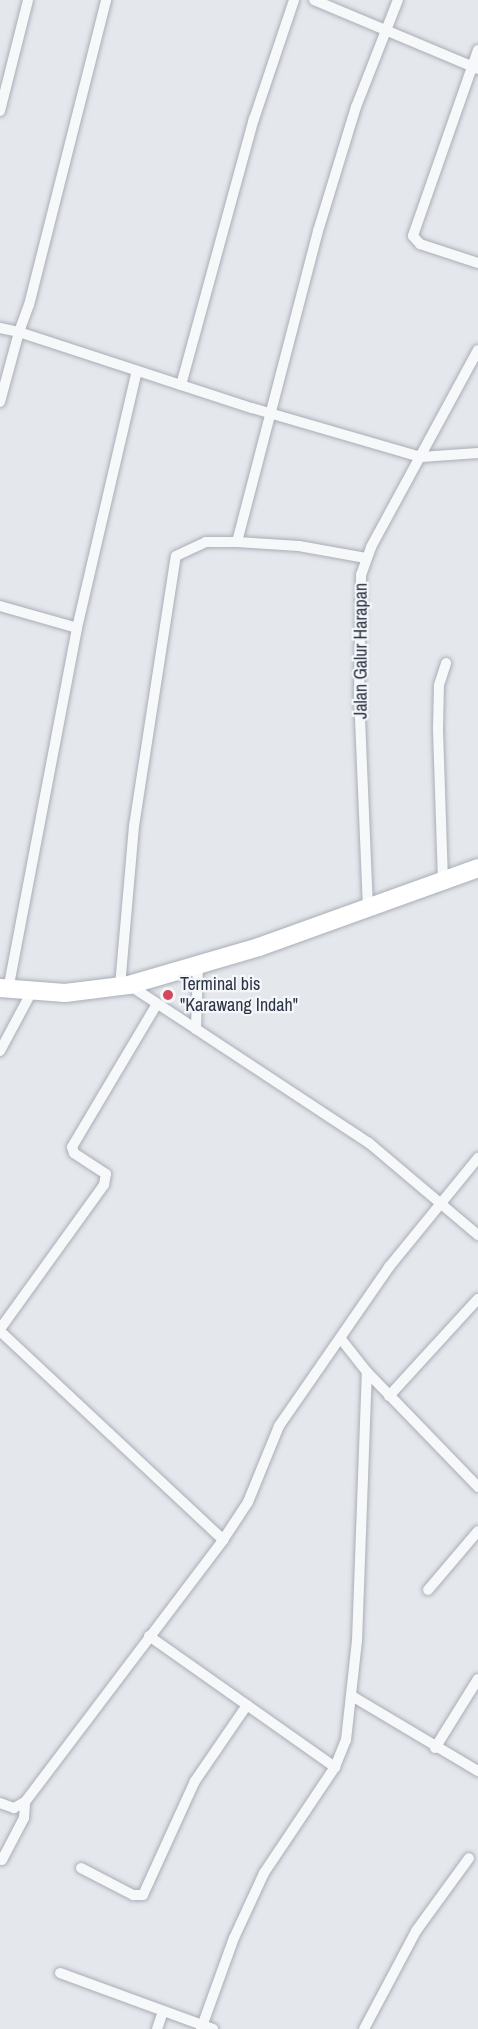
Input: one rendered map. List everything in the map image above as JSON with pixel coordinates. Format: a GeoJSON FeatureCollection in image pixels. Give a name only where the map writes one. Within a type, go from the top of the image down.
{"type":"FeatureCollection","features":[{"type":"Feature","properties":{"kind":"main road"},"geometry":{"type":"LineString","coordinates":[[4,989],[31,993],[125,986],[198,967],[368,909],[478,868]]}},
{"type":"Feature","properties":{"kind":"street"},"geometry":{"type":"LineString","coordinates":[[0,111],[27,0]]}},
{"type":"Feature","properties":{"kind":"street"},"geometry":{"type":"LineString","coordinates":[[0,402],[19,332],[29,305],[106,0]]}},
{"type":"Feature","properties":{"kind":"street"},"geometry":{"type":"LineString","coordinates":[[181,385],[254,119],[294,0]]}},
{"type":"Feature","properties":{"kind":"street"},"geometry":{"type":"LineString","coordinates":[[314,0],[475,68]]}},
{"type":"Feature","properties":{"kind":"street"},"geometry":{"type":"LineString","coordinates":[[237,542],[269,413],[356,107],[388,31],[398,0]]}},
{"type":"Feature","properties":{"kind":"street"},"geometry":{"type":"LineString","coordinates":[[478,50],[475,68],[413,236],[420,244],[478,263]]}},
{"type":"Feature","properties":{"kind":"street"},"geometry":{"type":"LineString","coordinates":[[0,328],[19,332],[269,413],[421,457],[478,453]]}},
{"type":"Feature","properties":{"kind":"street","name":"Jalan Galur Harapan"},"geometry":{"type":"LineString","coordinates":[[368,909],[359,694],[360,583],[366,558],[478,350]]}},
{"type":"Feature","properties":{"kind":"street"},"geometry":{"type":"LineString","coordinates":[[4,989],[77,628],[137,371]]}},
{"type":"Feature","properties":{"kind":"street"},"geometry":{"type":"LineString","coordinates":[[366,558],[300,546],[237,542],[189,547],[172,563],[134,826],[125,986],[157,1004],[340,1123],[442,1202],[478,1235]]}},
{"type":"Feature","properties":{"kind":"street"},"geometry":{"type":"LineString","coordinates":[[0,606],[77,628]]}},
{"type":"Feature","properties":{"kind":"street"},"geometry":{"type":"LineString","coordinates":[[443,881],[438,728],[439,685],[446,663]]}},
{"type":"Feature","properties":{"kind":"street"},"geometry":{"type":"LineString","coordinates":[[196,1029],[198,967]]}},
{"type":"Feature","properties":{"kind":"street"},"geometry":{"type":"LineString","coordinates":[[0,1052],[31,993]]}},
{"type":"Feature","properties":{"kind":"street"},"geometry":{"type":"LineString","coordinates":[[157,1004],[72,1147],[74,1153],[106,1174],[104,1185],[0,1330],[223,1539]]}},
{"type":"Feature","properties":{"kind":"street"},"geometry":{"type":"LineString","coordinates":[[0,1803],[14,1808],[25,1802],[223,1539],[248,1502],[279,1426],[389,1267],[478,1158]]}},
{"type":"Feature","properties":{"kind":"street"},"geometry":{"type":"LineString","coordinates":[[390,1396],[478,1299]]}},
{"type":"Feature","properties":{"kind":"street"},"geometry":{"type":"LineString","coordinates":[[341,1339],[367,1372],[478,1487]]}},
{"type":"Feature","properties":{"kind":"street"},"geometry":{"type":"LineString","coordinates":[[60,1973],[206,2028],[234,1938],[264,1873],[335,1767],[346,1740],[352,1696],[367,1372]]}},
{"type":"Feature","properties":{"kind":"street"},"geometry":{"type":"LineString","coordinates":[[428,1590],[478,1532]]}},
{"type":"Feature","properties":{"kind":"street"},"geometry":{"type":"LineString","coordinates":[[148,1636],[335,1767]]}},
{"type":"Feature","properties":{"kind":"street"},"geometry":{"type":"LineString","coordinates":[[435,1748],[478,1679]]}},
{"type":"Feature","properties":{"kind":"street"},"geometry":{"type":"LineString","coordinates":[[352,1696],[435,1748],[478,1771]]}},
{"type":"Feature","properties":{"kind":"street"},"geometry":{"type":"LineString","coordinates":[[81,1868],[133,1895],[142,1896],[195,1781],[247,1705]]}},
{"type":"Feature","properties":{"kind":"street"},"geometry":{"type":"LineString","coordinates":[[2,1860],[24,1818],[25,1802]]}},
{"type":"Feature","properties":{"kind":"street"},"geometry":{"type":"LineString","coordinates":[[364,2029],[416,1931],[469,1858]]}},
{"type":"Feature","properties":{"kind":"street"},"geometry":{"type":"LineString","coordinates":[[158,2029],[164,2012]]}},
{"type":"Feature","properties":{"kind":"place","name":"Terminal bis \"Karawang Indah\""},"geometry":{"type":"Point","coordinates":[168,995]}}]}
